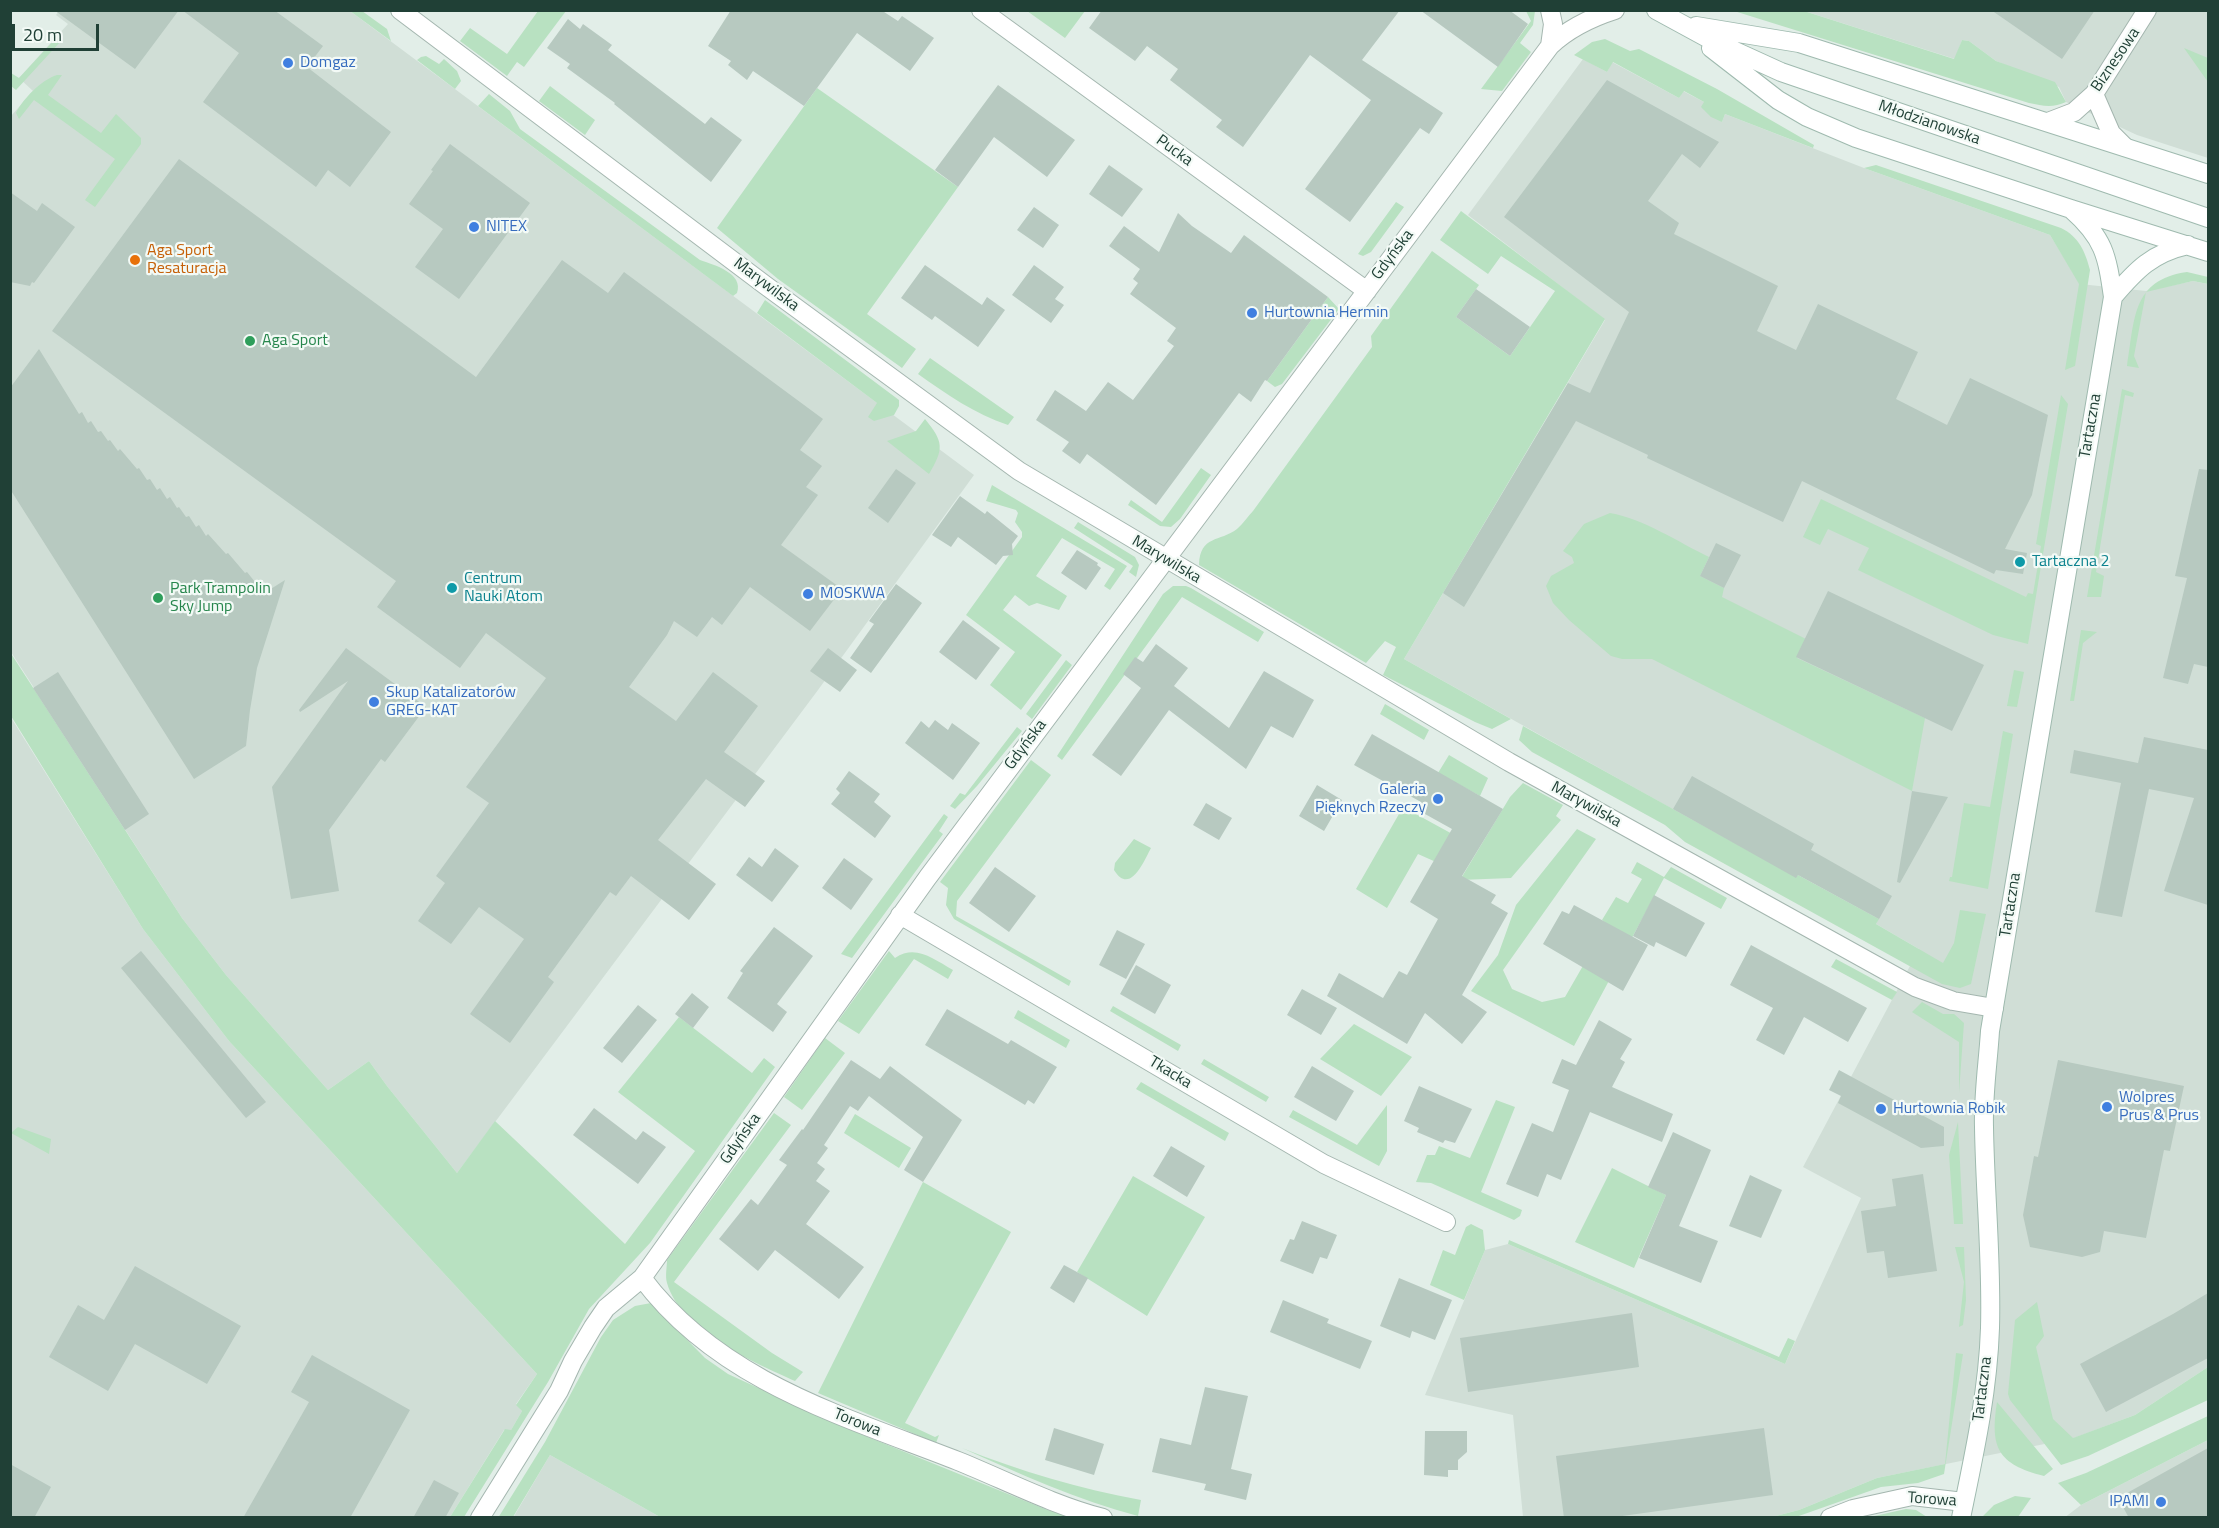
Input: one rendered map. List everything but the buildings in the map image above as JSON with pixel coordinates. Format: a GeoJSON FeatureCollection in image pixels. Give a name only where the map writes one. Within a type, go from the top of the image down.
{"type":"FeatureCollection","features":[{"type":"Feature","properties":{"kind":"street","name":"Marywilska"},"geometry":{"type":"LineString","coordinates":[[400,10],[994,455],[1509,762],[1915,987],[1953,1001],[1994,1008]]}},
{"type":"Feature","properties":{"kind":"street","name":"Pucka"},"geometry":{"type":"LineString","coordinates":[[981,10],[1366,291]]}},
{"type":"Feature","properties":{"kind":"street"},"geometry":{"type":"LineString","coordinates":[[1550,10],[1553,24],[1550,46]]}},
{"type":"Feature","properties":{"kind":"street","name":"Gdyńska"},"geometry":{"type":"LineString","coordinates":[[480,1518],[559,1392],[573,1361],[606,1308],[642,1278],[900,915],[1550,46],[1563,34],[1591,18],[1615,10]]}},
{"type":"Feature","properties":{"kind":"street","name":"Młodzianowska"},"geometry":{"type":"LineString","coordinates":[[1656,10],[1781,72],[2208,218]]}},
{"type":"Feature","properties":{"kind":"street","name":"Biznesowa"},"geometry":{"type":"LineString","coordinates":[[2048,122],[2074,112],[2094,94],[2147,10]]}},
{"type":"Feature","properties":{"kind":"street"},"geometry":{"type":"LineString","coordinates":[[1682,24],[1799,43],[2208,174]]}},
{"type":"Feature","properties":{"kind":"street"},"geometry":{"type":"LineString","coordinates":[[1682,24],[1778,100],[1807,117],[1856,138],[2208,252]]}},
{"type":"Feature","properties":{"kind":"street"},"geometry":{"type":"LineString","coordinates":[[2094,94],[2111,133],[2125,147]]}},
{"type":"Feature","properties":{"kind":"street","name":"Tartaczna"},"geometry":{"type":"LineString","coordinates":[[1963,1510],[1979,1423],[1990,1330],[1990,1265],[1984,1125],[1986,1070],[1994,1008],[2113,297],[2106,256],[2098,238],[2071,209]]}},
{"type":"Feature","properties":{"kind":"street"},"geometry":{"type":"LineString","coordinates":[[2113,297],[2133,273],[2151,259],[2170,249],[2188,245]]}},
{"type":"Feature","properties":{"kind":"street","name":"Tkacka"},"geometry":{"type":"LineString","coordinates":[[900,915],[1324,1164],[1446,1221]]}},
{"type":"Feature","properties":{"kind":"street","name":"Torowa"},"geometry":{"type":"LineString","coordinates":[[642,1278],[669,1310],[700,1339],[740,1367],[814,1406],[1102,1518]]}},
{"type":"Feature","properties":{"kind":"street","name":"Torowa"},"geometry":{"type":"LineString","coordinates":[[1830,1518],[1863,1506],[1912,1496],[1929,1496],[1963,1510]]}},
{"type":"Feature","properties":{"kind":"shaded area"},"geometry":{"type":"Polygon","coordinates":[[[59,11],[350,11],[974,475],[818,690],[457,1173],[369,1061],[328,1090],[226,975],[182,918],[11,652],[11,116],[33,91],[19,78],[68,24],[56,15],[59,11]]]}},
{"type":"Feature","properties":{"kind":"shaded area"},"geometry":{"type":"Polygon","coordinates":[[[1804,11],[2208,11],[2208,158],[2137,135],[2066,102],[2059,87],[1996,61],[1969,41],[1962,40],[1955,59],[1804,11]]]}},
{"type":"Feature","properties":{"kind":"shaded area"},"geometry":{"type":"Polygon","coordinates":[[[1583,59],[1607,72],[1612,62],[1679,98],[1683,91],[1704,102],[1722,122],[1725,114],[1864,168],[2050,235],[2080,284],[2146,291],[2193,281],[2208,284],[2208,1367],[2135,1415],[2074,1438],[1877,1478],[1799,1510],[1772,1517],[1523,1517],[1513,1415],[1425,1395],[1485,1250],[1508,1244],[1785,1364],[1861,1198],[1803,1167],[1919,949],[1876,924],[1878,919],[1799,875],[1796,878],[1404,659],[1605,320],[1468,215],[1583,59]]]}},
{"type":"Feature","properties":{"kind":"shaded area"},"geometry":{"type":"Polygon","coordinates":[[[10,716],[143,929],[229,1041],[537,1374],[516,1404],[522,1411],[511,1430],[504,1430],[450,1517],[11,1517],[10,716]]]}},
{"type":"Feature","properties":{"kind":"shaded area"},"geometry":{"type":"Polygon","coordinates":[[[2208,1440],[2208,1517],[2064,1518],[2081,1505],[2208,1440]]]}},
{"type":"Feature","properties":{"kind":"shaded area"},"geometry":{"type":"Polygon","coordinates":[[[550,1455],[660,1517],[513,1518],[550,1455]]]}},
{"type":"Feature","properties":{"kind":"green space"},"geometry":{"type":"Polygon","coordinates":[[[350,11],[362,11],[387,29],[391,41],[350,11]]]}},
{"type":"Feature","properties":{"kind":"green space"},"geometry":{"type":"Polygon","coordinates":[[[538,11],[566,11],[524,67],[517,62],[507,76],[460,41],[470,28],[507,54],[538,11]]]}},
{"type":"Feature","properties":{"kind":"green space"},"geometry":{"type":"Polygon","coordinates":[[[1027,11],[1085,11],[1065,38],[1027,11]]]}},
{"type":"Feature","properties":{"kind":"green space"},"geometry":{"type":"Polygon","coordinates":[[[1526,11],[1535,11],[1533,25],[1520,43],[1531,52],[1502,91],[1481,89],[1531,21],[1526,11]]]}},
{"type":"Feature","properties":{"kind":"green space"},"geometry":{"type":"Polygon","coordinates":[[[1734,11],[1804,11],[1954,59],[1962,40],[1969,41],[1996,61],[2055,82],[2066,102],[2048,106],[2029,103],[1734,11]]]}},
{"type":"Feature","properties":{"kind":"green space"},"geometry":{"type":"Polygon","coordinates":[[[56,38],[61,41],[16,90],[11,86],[11,73],[19,78],[56,38]]]}},
{"type":"Feature","properties":{"kind":"green space"},"geometry":{"type":"Polygon","coordinates":[[[1605,39],[1630,51],[1639,49],[1717,89],[1814,145],[1813,148],[1725,114],[1722,122],[1711,117],[1701,107],[1704,102],[1684,91],[1679,98],[1613,62],[1607,72],[1574,55],[1592,42],[1605,39]]]}},
{"type":"Feature","properties":{"kind":"green space"},"geometry":{"type":"Polygon","coordinates":[[[2184,48],[2208,58],[2208,82],[2184,48]]]}},
{"type":"Feature","properties":{"kind":"green space"},"geometry":{"type":"Polygon","coordinates":[[[426,56],[439,64],[444,59],[457,71],[461,81],[455,89],[417,60],[426,56]]]}},
{"type":"Feature","properties":{"kind":"green space"},"geometry":{"type":"Polygon","coordinates":[[[57,75],[62,75],[48,95],[101,133],[116,114],[141,138],[141,144],[95,207],[85,200],[115,159],[34,100],[19,119],[16,113],[33,91],[57,75]]]}},
{"type":"Feature","properties":{"kind":"green space"},"geometry":{"type":"Polygon","coordinates":[[[550,86],[595,120],[585,135],[539,101],[550,86]]]}},
{"type":"Feature","properties":{"kind":"green space"},"geometry":{"type":"Polygon","coordinates":[[[817,88],[958,187],[867,314],[916,349],[902,368],[778,279],[717,228],[817,88]]]}},
{"type":"Feature","properties":{"kind":"green space"},"geometry":{"type":"Polygon","coordinates":[[[489,94],[510,111],[520,129],[700,260],[720,267],[732,275],[738,286],[737,293],[733,296],[478,106],[489,94]]]}},
{"type":"Feature","properties":{"kind":"green space"},"geometry":{"type":"Polygon","coordinates":[[[1876,165],[2061,228],[2077,240],[2090,270],[2075,366],[2065,370],[2079,284],[2050,235],[1864,168],[1876,165]]]}},
{"type":"Feature","properties":{"kind":"green space"},"geometry":{"type":"Polygon","coordinates":[[[1396,202],[1404,207],[1371,252],[1363,256],[1358,254],[1396,202]]]}},
{"type":"Feature","properties":{"kind":"green space"},"geometry":{"type":"Polygon","coordinates":[[[1461,211],[1605,319],[1404,659],[1511,719],[1492,729],[1383,675],[1396,647],[1385,641],[1366,663],[1199,565],[1200,555],[1207,544],[1237,529],[1253,511],[1372,347],[1371,336],[1432,251],[1479,285],[1456,317],[1510,356],[1555,291],[1501,256],[1488,274],[1440,240],[1461,211]]]}},
{"type":"Feature","properties":{"kind":"green space"},"geometry":{"type":"Polygon","coordinates":[[[2187,272],[2208,277],[2208,284],[2193,281],[2147,292],[2169,276],[2187,272]]]}},
{"type":"Feature","properties":{"kind":"green space"},"geometry":{"type":"Polygon","coordinates":[[[2146,293],[2134,356],[2139,368],[2127,366],[2135,318],[2146,293]]]}},
{"type":"Feature","properties":{"kind":"green space"},"geometry":{"type":"Polygon","coordinates":[[[1328,297],[1339,309],[1282,384],[1275,387],[1267,381],[1328,297]]]}},
{"type":"Feature","properties":{"kind":"green space"},"geometry":{"type":"Polygon","coordinates":[[[765,300],[899,400],[899,406],[894,415],[874,421],[868,417],[877,403],[757,313],[765,300]]]}},
{"type":"Feature","properties":{"kind":"green space"},"geometry":{"type":"Polygon","coordinates":[[[930,358],[1014,417],[1008,425],[972,409],[918,374],[930,358]]]}},
{"type":"Feature","properties":{"kind":"green space"},"geometry":{"type":"Polygon","coordinates":[[[2122,389],[2134,393],[2133,397],[2125,395],[2096,572],[2104,576],[2101,597],[2087,597],[2122,389]]]}},
{"type":"Feature","properties":{"kind":"green space"},"geometry":{"type":"Polygon","coordinates":[[[2061,395],[2068,404],[2028,644],[1993,635],[1858,570],[1869,548],[1828,529],[1820,545],[1803,537],[1821,499],[2026,597],[2028,593],[2033,594],[2041,546],[2036,544],[2061,395]]]}},
{"type":"Feature","properties":{"kind":"green space"},"geometry":{"type":"Polygon","coordinates":[[[925,419],[936,434],[940,446],[929,474],[887,441],[916,431],[925,419]]]}},
{"type":"Feature","properties":{"kind":"green space"},"geometry":{"type":"Polygon","coordinates":[[[1201,468],[1211,475],[1180,519],[1171,527],[1160,526],[1128,505],[1131,500],[1162,522],[1201,468]]]}},
{"type":"Feature","properties":{"kind":"green space"},"geometry":{"type":"Polygon","coordinates":[[[992,485],[1127,566],[1110,590],[1104,586],[1115,569],[1062,538],[1036,576],[1067,596],[1059,610],[1037,603],[1029,606],[1015,595],[1003,610],[1062,655],[1021,710],[990,685],[1015,652],[966,615],[1022,537],[1022,532],[1015,522],[1018,513],[1016,510],[986,501],[992,485]]]}},
{"type":"Feature","properties":{"kind":"green space"},"geometry":{"type":"Polygon","coordinates":[[[1610,513],[1635,520],[1709,557],[1700,576],[1724,588],[1722,597],[1806,639],[1797,658],[1925,718],[1912,791],[1652,659],[1622,659],[1611,656],[1569,620],[1553,603],[1546,586],[1551,576],[1574,563],[1572,557],[1563,551],[1584,524],[1610,513]]]}},
{"type":"Feature","properties":{"kind":"green space"},"geometry":{"type":"Polygon","coordinates":[[[1078,522],[1135,557],[1139,565],[1136,577],[1129,572],[1133,566],[1074,528],[1078,522]]]}},
{"type":"Feature","properties":{"kind":"green space"},"geometry":{"type":"Polygon","coordinates":[[[1173,586],[1191,588],[1264,632],[1258,642],[1182,597],[1062,760],[1057,756],[1163,594],[1173,586]]]}},
{"type":"Feature","properties":{"kind":"green space"},"geometry":{"type":"Polygon","coordinates":[[[2081,630],[2097,632],[2083,643],[2074,701],[2070,701],[2081,630]]]}},
{"type":"Feature","properties":{"kind":"green space"},"geometry":{"type":"Polygon","coordinates":[[[10,652],[182,918],[226,975],[328,1090],[369,1061],[457,1173],[495,1121],[625,1244],[695,1151],[618,1092],[679,1017],[752,1073],[764,1058],[775,1067],[650,1243],[589,1309],[548,1382],[464,1517],[450,1517],[505,1429],[511,1430],[522,1411],[516,1405],[537,1374],[229,1041],[143,929],[11,716],[10,652]]]}},
{"type":"Feature","properties":{"kind":"green space"},"geometry":{"type":"Polygon","coordinates":[[[1066,660],[1072,665],[1032,719],[1026,714],[1066,660]]]}},
{"type":"Feature","properties":{"kind":"green space"},"geometry":{"type":"Polygon","coordinates":[[[2014,670],[2024,672],[2017,707],[2007,706],[2014,670]]]}},
{"type":"Feature","properties":{"kind":"green space"},"geometry":{"type":"Polygon","coordinates":[[[1385,704],[1429,730],[1424,740],[1380,714],[1385,704]]]}},
{"type":"Feature","properties":{"kind":"green space"},"geometry":{"type":"Polygon","coordinates":[[[1523,726],[1796,877],[1798,875],[1879,919],[1876,924],[1943,963],[1954,943],[1960,910],[1986,914],[1971,984],[1960,988],[1942,984],[1685,842],[1665,825],[1532,752],[1519,740],[1523,726]]]}},
{"type":"Feature","properties":{"kind":"green space"},"geometry":{"type":"Polygon","coordinates":[[[1017,727],[1022,731],[977,786],[955,809],[950,806],[960,793],[965,795],[1017,727]]]}},
{"type":"Feature","properties":{"kind":"green space"},"geometry":{"type":"Polygon","coordinates":[[[2003,731],[2013,734],[1988,889],[1949,881],[1952,877],[1964,803],[1990,807],[2003,731]]]}},
{"type":"Feature","properties":{"kind":"green space"},"geometry":{"type":"Polygon","coordinates":[[[1449,755],[1488,778],[1480,796],[1438,773],[1449,755]]]}},
{"type":"Feature","properties":{"kind":"green space"},"geometry":{"type":"Polygon","coordinates":[[[1031,760],[1051,775],[957,901],[956,916],[1071,981],[1069,986],[954,919],[946,905],[948,888],[940,882],[1031,760]]]}},
{"type":"Feature","properties":{"kind":"green space"},"geometry":{"type":"Polygon","coordinates":[[[1523,783],[1563,805],[1556,816],[1561,820],[1511,878],[1460,880],[1510,797],[1523,783]]]}},
{"type":"Feature","properties":{"kind":"green space"},"geometry":{"type":"Polygon","coordinates":[[[1403,807],[1456,836],[1436,862],[1418,854],[1387,908],[1356,889],[1403,807]]]}},
{"type":"Feature","properties":{"kind":"green space"},"geometry":{"type":"Polygon","coordinates":[[[944,814],[948,817],[939,831],[943,834],[852,958],[841,954],[944,814]]]}},
{"type":"Feature","properties":{"kind":"green space"},"geometry":{"type":"Polygon","coordinates":[[[1577,829],[1596,839],[1503,970],[1512,989],[1542,1002],[1565,997],[1607,924],[1602,920],[1616,897],[1628,903],[1642,879],[1631,873],[1637,862],[1664,877],[1671,867],[1727,898],[1721,909],[1664,878],[1574,1046],[1471,991],[1498,955],[1516,905],[1577,829]]]}},
{"type":"Feature","properties":{"kind":"green space"},"geometry":{"type":"Polygon","coordinates":[[[1134,839],[1151,848],[1136,874],[1126,879],[1120,877],[1114,870],[1115,863],[1134,839]]]}},
{"type":"Feature","properties":{"kind":"green space"},"geometry":{"type":"Polygon","coordinates":[[[889,951],[895,958],[910,952],[924,955],[953,970],[948,979],[914,959],[859,1034],[838,1021],[889,951]]]}},
{"type":"Feature","properties":{"kind":"green space"},"geometry":{"type":"Polygon","coordinates":[[[1836,959],[1897,992],[1892,1000],[1831,967],[1836,959]]]}},
{"type":"Feature","properties":{"kind":"green space"},"geometry":{"type":"Polygon","coordinates":[[[1922,1002],[1943,1014],[1954,1014],[1964,1023],[1959,1093],[1959,1042],[1912,1012],[1922,1002]]]}},
{"type":"Feature","properties":{"kind":"green space"},"geometry":{"type":"Polygon","coordinates":[[[1113,1006],[1181,1045],[1178,1051],[1110,1011],[1113,1006]]]}},
{"type":"Feature","properties":{"kind":"green space"},"geometry":{"type":"Polygon","coordinates":[[[1018,1010],[1070,1040],[1066,1048],[1014,1018],[1018,1010]]]}},
{"type":"Feature","properties":{"kind":"green space"},"geometry":{"type":"Polygon","coordinates":[[[1354,1024],[1412,1057],[1381,1096],[1320,1059],[1354,1024]]]}},
{"type":"Feature","properties":{"kind":"green space"},"geometry":{"type":"Polygon","coordinates":[[[825,1038],[845,1053],[802,1110],[784,1097],[825,1038]]]}},
{"type":"Feature","properties":{"kind":"green space"},"geometry":{"type":"Polygon","coordinates":[[[1204,1059],[1269,1097],[1266,1102],[1201,1064],[1204,1059]]]}},
{"type":"Feature","properties":{"kind":"green space"},"geometry":{"type":"Polygon","coordinates":[[[1141,1082],[1229,1133],[1225,1141],[1136,1089],[1141,1082]]]}},
{"type":"Feature","properties":{"kind":"green space"},"geometry":{"type":"Polygon","coordinates":[[[1496,1100],[1515,1107],[1481,1192],[1522,1210],[1520,1216],[1514,1220],[1431,1183],[1416,1182],[1427,1155],[1435,1155],[1439,1146],[1470,1158],[1496,1100]]]}},
{"type":"Feature","properties":{"kind":"green space"},"geometry":{"type":"Polygon","coordinates":[[[1387,1105],[1387,1151],[1379,1166],[1289,1117],[1293,1110],[1357,1145],[1387,1105]]]}},
{"type":"Feature","properties":{"kind":"green space"},"geometry":{"type":"Polygon","coordinates":[[[774,1113],[791,1125],[674,1282],[772,1353],[803,1372],[795,1381],[720,1343],[703,1330],[687,1316],[675,1300],[666,1277],[667,1260],[774,1113]]]}},
{"type":"Feature","properties":{"kind":"green space"},"geometry":{"type":"Polygon","coordinates":[[[855,1114],[911,1148],[899,1168],[844,1133],[855,1114]]]}},
{"type":"Feature","properties":{"kind":"green space"},"geometry":{"type":"Polygon","coordinates":[[[1958,1122],[1963,1224],[1954,1224],[1949,1155],[1958,1122]]]}},
{"type":"Feature","properties":{"kind":"green space"},"geometry":{"type":"Polygon","coordinates":[[[18,1127],[51,1139],[49,1154],[11,1133],[18,1127]]]}},
{"type":"Feature","properties":{"kind":"green space"},"geometry":{"type":"Polygon","coordinates":[[[1612,1168],[1666,1195],[1634,1268],[1575,1242],[1612,1168]]]}},
{"type":"Feature","properties":{"kind":"green space"},"geometry":{"type":"Polygon","coordinates":[[[1133,1176],[1205,1217],[1147,1316],[1077,1272],[1133,1176]]]}},
{"type":"Feature","properties":{"kind":"green space"},"geometry":{"type":"Polygon","coordinates":[[[923,1182],[1011,1232],[905,1423],[935,1437],[939,1435],[936,1443],[818,1393],[923,1182]]]}},
{"type":"Feature","properties":{"kind":"green space"},"geometry":{"type":"Polygon","coordinates":[[[1471,1224],[1483,1230],[1485,1250],[1464,1300],[1430,1285],[1443,1250],[1455,1255],[1466,1227],[1471,1224]]]}},
{"type":"Feature","properties":{"kind":"green space"},"geometry":{"type":"Polygon","coordinates":[[[1509,1240],[1779,1357],[1788,1338],[1795,1341],[1785,1364],[1508,1244],[1509,1240]]]}},
{"type":"Feature","properties":{"kind":"green space"},"geometry":{"type":"Polygon","coordinates":[[[1955,1247],[1964,1247],[1966,1300],[1963,1325],[1959,1327],[1964,1282],[1955,1247]]]}},
{"type":"Feature","properties":{"kind":"green space"},"geometry":{"type":"Polygon","coordinates":[[[2037,1302],[2044,1336],[2036,1347],[2053,1419],[2073,1438],[2135,1415],[2208,1367],[2208,1400],[2088,1456],[2061,1465],[2010,1400],[2008,1394],[2015,1320],[2037,1302]]]}},
{"type":"Feature","properties":{"kind":"green space"},"geometry":{"type":"Polygon","coordinates":[[[651,1303],[705,1358],[728,1374],[841,1426],[1045,1509],[1071,1517],[660,1517],[550,1455],[513,1517],[498,1518],[545,1442],[601,1337],[613,1320],[635,1306],[651,1303]]]}},
{"type":"Feature","properties":{"kind":"green space"},"geometry":{"type":"Polygon","coordinates":[[[1956,1353],[1963,1354],[1944,1474],[1918,1483],[1881,1487],[1796,1517],[1772,1517],[1799,1510],[1877,1478],[1945,1464],[1956,1353]]]}},
{"type":"Feature","properties":{"kind":"green space"},"geometry":{"type":"Polygon","coordinates":[[[1997,1402],[2053,1469],[2044,1476],[2016,1466],[2000,1451],[1995,1431],[1997,1402]]]}},
{"type":"Feature","properties":{"kind":"green space"},"geometry":{"type":"Polygon","coordinates":[[[2208,1416],[2208,1440],[2081,1505],[2058,1483],[2086,1473],[2208,1416]]]}},
{"type":"Feature","properties":{"kind":"green space"},"geometry":{"type":"Polygon","coordinates":[[[962,1448],[1050,1478],[1141,1500],[1138,1516],[1115,1510],[1027,1477],[962,1448]]]}},
{"type":"Feature","properties":{"kind":"green space"},"geometry":{"type":"Polygon","coordinates":[[[2015,1496],[2031,1498],[2018,1517],[1982,1517],[1994,1505],[2015,1496]]]}},
{"type":"Feature","properties":{"kind":"green space"},"geometry":{"type":"Polygon","coordinates":[[[1906,1509],[1916,1510],[1927,1517],[1870,1517],[1906,1509]]]}},
{"type":"Feature","properties":{"kind":"place","name":"Domgaz"},"geometry":{"type":"Point","coordinates":[288,63]}},
{"type":"Feature","properties":{"kind":"place","name":"NITEX"},"geometry":{"type":"Point","coordinates":[474,227]}},
{"type":"Feature","properties":{"kind":"place","name":"Aga Sport Resaturacja"},"geometry":{"type":"Point","coordinates":[135,260]}},
{"type":"Feature","properties":{"kind":"place","name":"Hurtownia Hermin"},"geometry":{"type":"Point","coordinates":[1252,313]}},
{"type":"Feature","properties":{"kind":"place","name":"Aga Sport"},"geometry":{"type":"Point","coordinates":[250,341]}},
{"type":"Feature","properties":{"kind":"place","name":"Tartaczna 2"},"geometry":{"type":"Point","coordinates":[2020,562]}},
{"type":"Feature","properties":{"kind":"place","name":"Centrum Nauki Atom"},"geometry":{"type":"Point","coordinates":[452,588]}},
{"type":"Feature","properties":{"kind":"place","name":"MOSKWA"},"geometry":{"type":"Point","coordinates":[808,594]}},
{"type":"Feature","properties":{"kind":"place","name":"Park Trampolin Sky Jump"},"geometry":{"type":"Point","coordinates":[158,598]}},
{"type":"Feature","properties":{"kind":"place","name":"Skup Katalizatorów GREG-KAT"},"geometry":{"type":"Point","coordinates":[374,702]}},
{"type":"Feature","properties":{"kind":"place","name":"Galeria Pięknych Rzeczy"},"geometry":{"type":"Point","coordinates":[1438,799]}},
{"type":"Feature","properties":{"kind":"place","name":"Wolpres Prus & Prus"},"geometry":{"type":"Point","coordinates":[2107,1107]}},
{"type":"Feature","properties":{"kind":"place","name":"Hurtownia Robik"},"geometry":{"type":"Point","coordinates":[1881,1109]}},
{"type":"Feature","properties":{"kind":"place","name":"IPAMI"},"geometry":{"type":"Point","coordinates":[2161,1502]}}]}
